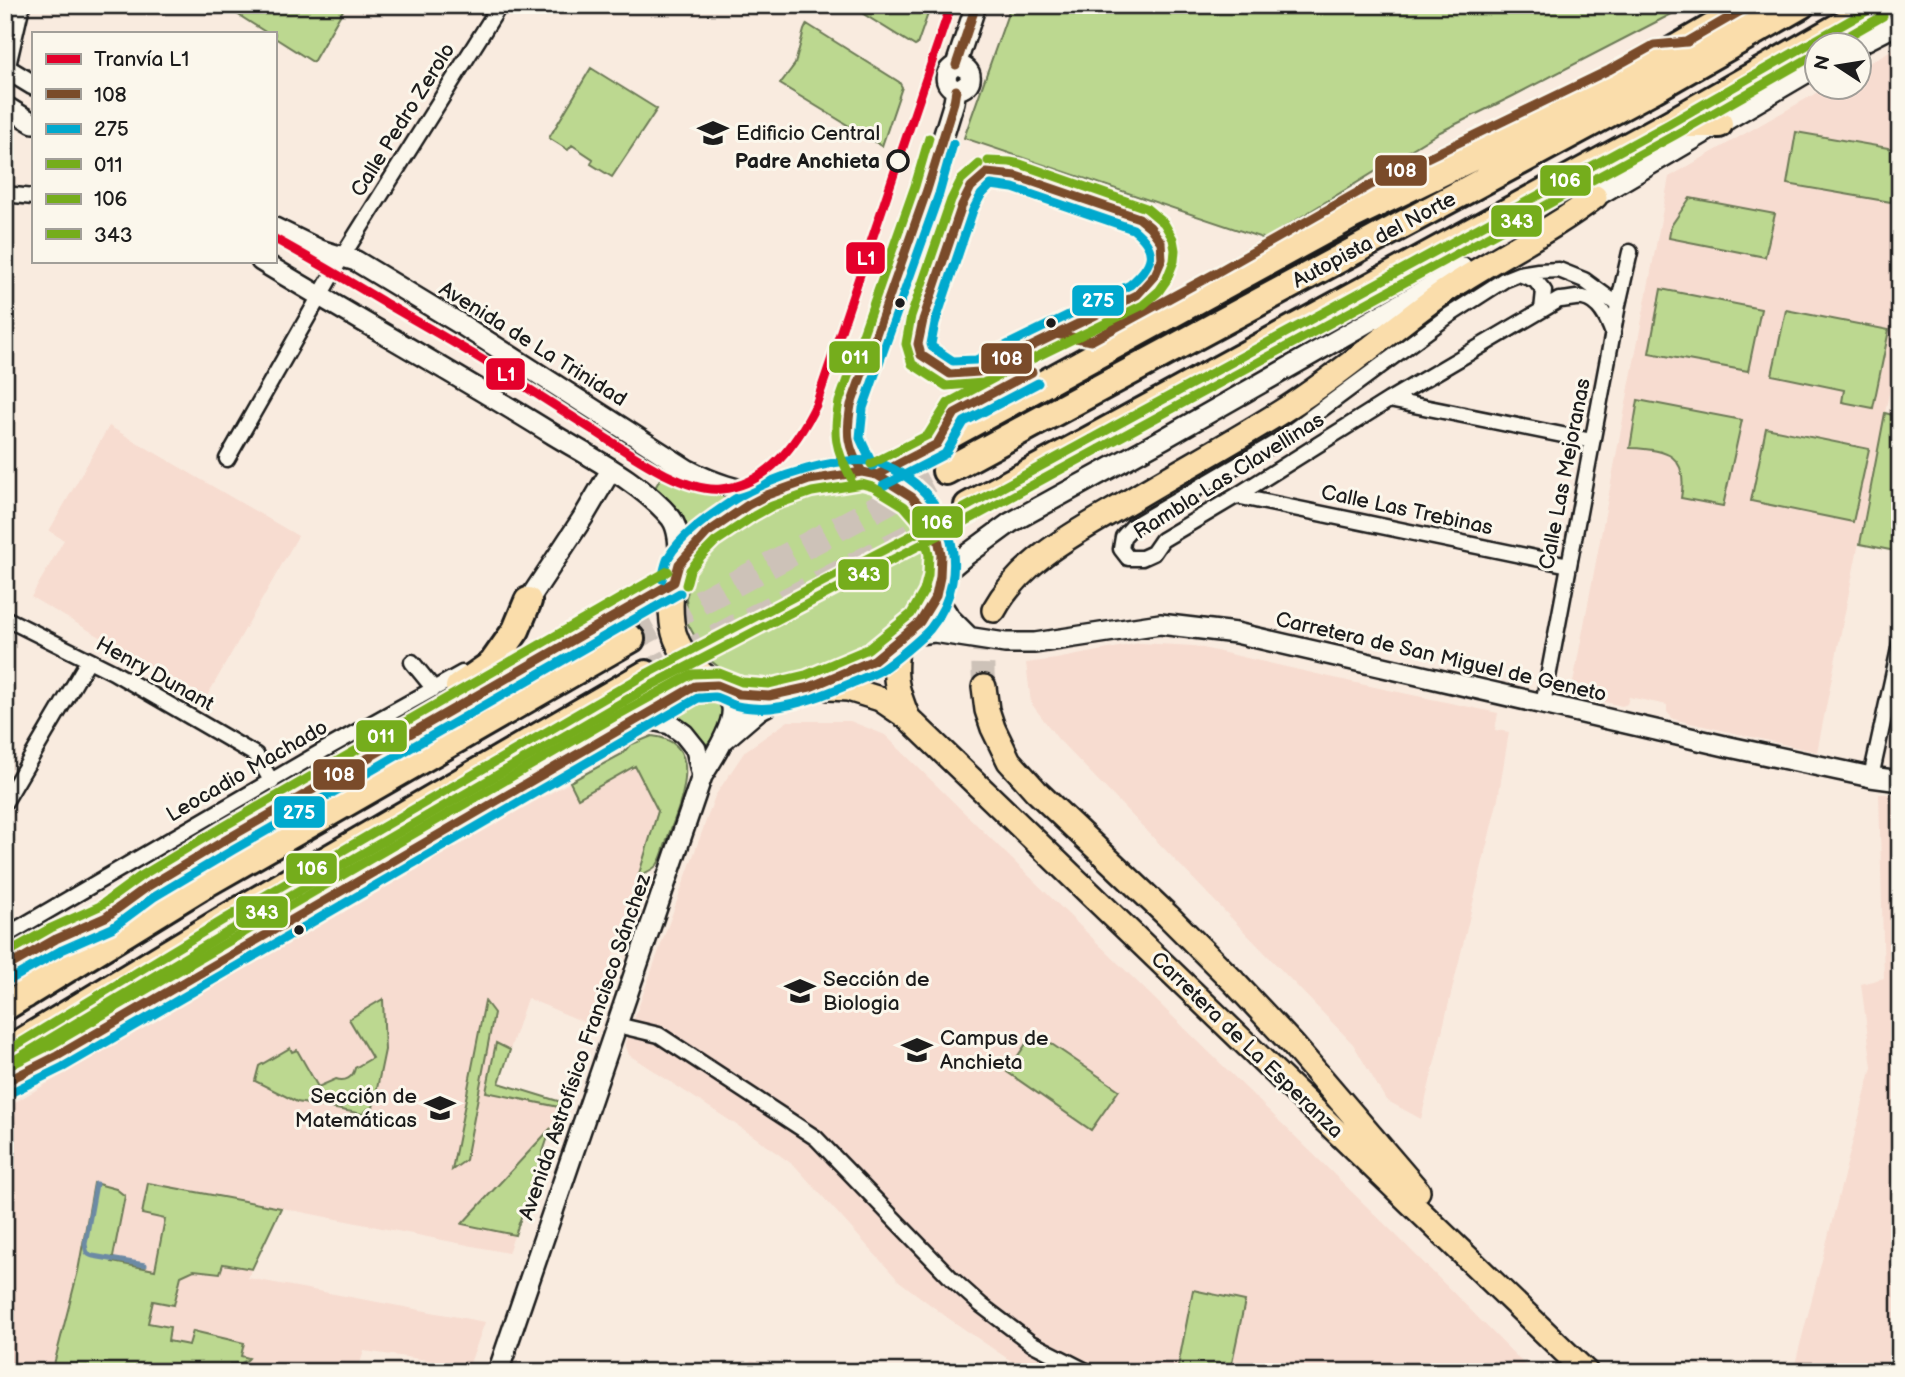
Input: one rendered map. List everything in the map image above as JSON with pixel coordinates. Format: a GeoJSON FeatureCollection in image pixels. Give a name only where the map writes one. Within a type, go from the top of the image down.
{"type":"FeatureCollection","features":[{"type":"Feature","properties":{"kind":"highway"},"geometry":{"type":"LineString","coordinates":[[869,474],[1351,216],[1525,132],[1751,5]]}},
{"type":"Feature","properties":{"kind":"highway","name":"Autopista del Norte"},"geometry":{"type":"LineString","coordinates":[[946,471],[1654,89],[1801,5]]}},
{"type":"Feature","properties":{"kind":"highway"},"geometry":{"type":"LineString","coordinates":[[1853,32],[1873,8]]}},
{"type":"Feature","properties":{"kind":"highway","name":"Autopista del Norte"},"geometry":{"type":"LineString","coordinates":[[968,506],[1669,124],[1873,8]]}},
{"type":"Feature","properties":{"kind":"highway"},"geometry":{"type":"LineString","coordinates":[[1669,124],[1719,124]]}},
{"type":"Feature","properties":{"kind":"highway"},"geometry":{"type":"LineString","coordinates":[[15,1001],[36,968],[147,887],[677,573]]}},
{"type":"Feature","properties":{"kind":"highway"},"geometry":{"type":"LineString","coordinates":[[227,839],[492,664],[516,630],[528,601]]}},
{"type":"Feature","properties":{"kind":"highway"},"geometry":{"type":"LineString","coordinates":[[15,1001],[200,887],[631,639]]}},
{"type":"Feature","properties":{"kind":"highway"},"geometry":{"type":"LineString","coordinates":[[5,1052],[225,919],[646,674]]}},
{"type":"Feature","properties":{"kind":"highway"},"geometry":{"type":"LineString","coordinates":[[5,1082],[57,1056],[695,686],[717,685]]}},
{"type":"Feature","properties":{"kind":"main road"},"geometry":{"type":"LineString","coordinates":[[969,637],[950,618],[938,586],[941,554],[937,533],[928,513],[895,485],[869,474],[849,449],[847,429],[851,405],[928,190],[956,90],[963,89],[971,77],[963,66],[956,65],[976,5]]}},
{"type":"Feature","properties":{"kind":"main road"},"geometry":{"type":"LineString","coordinates":[[1874,36],[1900,23]]}},
{"type":"Feature","properties":{"kind":"main road"},"geometry":{"type":"LineString","coordinates":[[6,69],[32,84]]}},
{"type":"Feature","properties":{"kind":"main road"},"geometry":{"type":"LineString","coordinates":[[994,610],[1015,580],[1062,541],[1284,410],[1336,375],[1440,295],[1499,257],[1572,215],[1595,197],[1804,74]]}},
{"type":"Feature","properties":{"kind":"main road"},"geometry":{"type":"LineString","coordinates":[[5,106],[32,121]]}},
{"type":"Feature","properties":{"kind":"main road"},"geometry":{"type":"LineString","coordinates":[[263,262],[498,400],[611,470],[659,505],[673,521],[680,545],[670,609],[680,648],[704,676],[717,685],[739,694],[769,696],[802,689],[874,660],[919,622],[938,586],[965,556],[1010,523],[1175,432],[1569,206],[1595,197]]}},
{"type":"Feature","properties":{"kind":"main road","name":"Avenida de La Trinidad"},"geometry":{"type":"LineString","coordinates":[[276,228],[320,250],[337,265],[356,261],[462,325],[688,470],[735,490],[767,495]]}},
{"type":"Feature","properties":{"kind":"main road"},"geometry":{"type":"LineString","coordinates":[[528,601],[611,470]]}},
{"type":"Feature","properties":{"kind":"main road"},"geometry":{"type":"LineString","coordinates":[[677,573],[707,533],[767,495],[809,480],[869,474]]}},
{"type":"Feature","properties":{"kind":"main road","name":"Carretera de San Miguel de Geneto"},"geometry":{"type":"LineString","coordinates":[[901,639],[934,632],[1005,643],[1035,643],[1160,624],[1224,631],[1725,746],[1900,781]]}},
{"type":"Feature","properties":{"kind":"main road","name":"Carretera de La Esperanza"},"geometry":{"type":"LineString","coordinates":[[901,639],[894,665],[898,693],[908,718]]}},
{"type":"Feature","properties":{"kind":"main road","name":"Avenida Astrofísico Francisco Sánchez"},"geometry":{"type":"LineString","coordinates":[[498,1372],[702,776],[724,741],[732,715],[731,703],[717,685]]}},
{"type":"Feature","properties":{"kind":"main road"},"geometry":{"type":"LineString","coordinates":[[984,687],[993,728],[1009,761],[1035,791],[1234,982],[1293,1045],[1420,1193],[1437,1228]]}},
{"type":"Feature","properties":{"kind":"main road","name":"Avenida Astrofísico Francisco Sánchez"},"geometry":{"type":"LineString","coordinates":[[724,741],[759,710],[802,689]]}},
{"type":"Feature","properties":{"kind":"main road","name":"Carretera de La Esperanza"},"geometry":{"type":"LineString","coordinates":[[802,689],[848,689],[880,699],[908,718],[1586,1372]]}},
{"type":"Feature","properties":{"kind":"main road"},"geometry":{"type":"LineString","coordinates":[[620,728],[653,720],[670,724],[684,734],[696,749],[702,776]]}},
{"type":"Feature","properties":{"kind":"street"},"geometry":{"type":"LineString","coordinates":[[6,69],[22,5]]}},
{"type":"Feature","properties":{"kind":"street","name":"Calle Pedro Zerolo"},"geometry":{"type":"LineString","coordinates":[[227,459],[337,265],[500,5]]}},
{"type":"Feature","properties":{"kind":"street"},"geometry":{"type":"LineString","coordinates":[[5,194],[32,197]]}},
{"type":"Feature","properties":{"kind":"street","name":"Calle Las Mejoranas"},"geometry":{"type":"LineString","coordinates":[[1543,704],[1630,253]]}},
{"type":"Feature","properties":{"kind":"street","name":"Rambla Las Clavellinas"},"geometry":{"type":"LineString","coordinates":[[1613,334],[1607,318],[1598,306],[1585,298],[1559,300],[1389,400],[1162,540],[1153,553],[1142,558],[1128,558],[1121,549],[1123,537],[1133,526],[1280,440],[1448,316],[1504,280],[1519,274],[1559,270],[1584,279],[1618,305]]}},
{"type":"Feature","properties":{"kind":"street"},"geometry":{"type":"LineString","coordinates":[[1519,274],[1535,280],[1544,291],[1542,310]]}},
{"type":"Feature","properties":{"kind":"street"},"geometry":{"type":"LineString","coordinates":[[1389,400],[1592,441]]}},
{"type":"Feature","properties":{"kind":"street","name":"Calle Las Trebinas"},"geometry":{"type":"LineString","coordinates":[[1236,496],[1569,565]]}},
{"type":"Feature","properties":{"kind":"street","name":"Leocadio Machado"},"geometry":{"type":"LineString","coordinates":[[5,936],[324,750],[463,673],[487,655],[528,601]]}},
{"type":"Feature","properties":{"kind":"street","name":"Henry Dunant"},"geometry":{"type":"LineString","coordinates":[[5,618],[113,672],[256,755],[272,782]]}},
{"type":"Feature","properties":{"kind":"street"},"geometry":{"type":"LineString","coordinates":[[1871,777],[1900,644]]}},
{"type":"Feature","properties":{"kind":"street"},"geometry":{"type":"LineString","coordinates":[[5,802],[88,661]]}},
{"type":"Feature","properties":{"kind":"street"},"geometry":{"type":"LineString","coordinates":[[412,662],[434,688]]}},
{"type":"Feature","properties":{"kind":"street"},"geometry":{"type":"LineString","coordinates":[[617,1025],[659,1035],[816,1138],[952,1279],[981,1305],[1031,1343],[1088,1372]]}},
{"type":"Feature","properties":{"kind":"shaded area"},"geometry":{"type":"Polygon","coordinates":[[[1900,45],[1900,338],[1817,752],[1673,719],[1667,712],[1667,705],[1629,697],[1627,704],[1622,706],[1575,695],[1572,688],[1669,177],[1804,100],[1874,102],[1874,60],[1900,45]]]}},
{"type":"Feature","properties":{"kind":"shaded area"},"geometry":{"type":"Polygon","coordinates":[[[109,426],[298,536],[206,698],[31,597],[64,540],[49,531],[109,426]]]}},
{"type":"Feature","properties":{"kind":"shaded area"},"geometry":{"type":"Polygon","coordinates":[[[1140,643],[1194,646],[1498,713],[1495,730],[1509,732],[1498,799],[1421,1119],[1386,1100],[1353,1044],[1058,739],[1031,703],[1026,663],[1140,643]]]}},
{"type":"Feature","properties":{"kind":"shaded area","name":"Campus de Anchieta"},"geometry":{"type":"Polygon","coordinates":[[[788,721],[850,721],[885,735],[1402,1241],[1532,1372],[1027,1372],[899,1281],[796,1167],[629,1055],[625,1044],[715,796],[745,751],[788,721]]]}},
{"type":"Feature","properties":{"kind":"shaded area"},"geometry":{"type":"Polygon","coordinates":[[[678,747],[684,756],[686,773],[677,815],[656,866],[638,877],[591,1025],[527,998],[499,1083],[561,1102],[508,1253],[281,1208],[248,1278],[485,1322],[469,1366],[364,1351],[357,1372],[5,1372],[5,1108],[516,812],[622,754],[678,747]]]}},
{"type":"Feature","properties":{"kind":"shaded area"},"geometry":{"type":"Polygon","coordinates":[[[1879,794],[1900,794],[1900,1372],[1793,1372],[1872,1067],[1861,984],[1884,978],[1879,794]]]}},
{"type":"Feature","properties":{"kind":"shaded area"},"geometry":{"type":"Polygon","coordinates":[[[751,1360],[816,1372],[747,1372],[751,1360]]]}},
{"type":"Feature","properties":{"kind":"green space"},"geometry":{"type":"Polygon","coordinates":[[[236,5],[346,5],[313,62],[276,39],[276,32],[265,32],[234,12],[236,5]]]}},
{"type":"Feature","properties":{"kind":"green space"},"geometry":{"type":"Polygon","coordinates":[[[849,5],[931,5],[915,46],[849,5]]]}},
{"type":"Feature","properties":{"kind":"green space"},"geometry":{"type":"Polygon","coordinates":[[[1011,5],[1689,5],[1440,132],[1265,239],[964,138],[1011,5]]]}},
{"type":"Feature","properties":{"kind":"green space"},"geometry":{"type":"Polygon","coordinates":[[[807,24],[899,82],[902,87],[882,146],[780,84],[795,64],[807,24]]]}},
{"type":"Feature","properties":{"kind":"green space"},"geometry":{"type":"Polygon","coordinates":[[[591,68],[657,109],[612,177],[591,164],[593,159],[572,145],[568,150],[549,138],[591,68]]]}},
{"type":"Feature","properties":{"kind":"green space"},"geometry":{"type":"Polygon","coordinates":[[[1796,132],[1900,150],[1891,202],[1787,184],[1796,132]]]}},
{"type":"Feature","properties":{"kind":"green space"},"geometry":{"type":"Polygon","coordinates":[[[1690,198],[1775,214],[1765,257],[1669,238],[1671,226],[1690,198]]]}},
{"type":"Feature","properties":{"kind":"green space"},"geometry":{"type":"Polygon","coordinates":[[[1661,289],[1761,309],[1748,371],[1649,353],[1661,289]]]}},
{"type":"Feature","properties":{"kind":"green space"},"geometry":{"type":"Polygon","coordinates":[[[1786,310],[1889,330],[1873,408],[1842,402],[1844,390],[1772,375],[1786,310]]]}},
{"type":"Feature","properties":{"kind":"green space"},"geometry":{"type":"Polygon","coordinates":[[[1638,400],[1742,420],[1723,506],[1681,498],[1682,472],[1672,457],[1655,450],[1630,448],[1638,400]]]}},
{"type":"Feature","properties":{"kind":"green space"},"geometry":{"type":"Polygon","coordinates":[[[1885,413],[1900,417],[1900,552],[1860,544],[1885,413]]]}},
{"type":"Feature","properties":{"kind":"green space"},"geometry":{"type":"Polygon","coordinates":[[[1766,428],[1869,449],[1853,522],[1751,501],[1766,428]]]}},
{"type":"Feature","properties":{"kind":"green space"},"geometry":{"type":"Polygon","coordinates":[[[667,466],[718,494],[737,498],[711,515],[688,535],[676,508],[655,488],[667,466]]]}},
{"type":"Feature","properties":{"kind":"green space"},"geometry":{"type":"Polygon","coordinates":[[[842,488],[887,495],[909,515],[921,533],[925,580],[913,605],[892,627],[848,656],[794,676],[757,681],[725,672],[706,657],[688,624],[686,598],[693,573],[711,549],[750,520],[803,497],[842,488]]]}},
{"type":"Feature","properties":{"kind":"green space"},"geometry":{"type":"Polygon","coordinates":[[[706,699],[720,706],[722,719],[716,734],[705,745],[697,733],[672,714],[691,703],[706,699]]]}},
{"type":"Feature","properties":{"kind":"green space"},"geometry":{"type":"Polygon","coordinates":[[[652,736],[669,740],[679,749],[684,761],[685,775],[679,806],[661,858],[655,867],[638,877],[658,811],[635,766],[578,798],[570,782],[622,754],[630,745],[652,736]]]}},
{"type":"Feature","properties":{"kind":"green space"},"geometry":{"type":"Polygon","coordinates":[[[383,999],[385,1050],[373,1108],[363,1114],[297,1102],[255,1081],[259,1066],[290,1048],[292,1052],[297,1050],[318,1087],[336,1079],[348,1078],[355,1068],[372,1058],[349,1019],[383,999]]]}},
{"type":"Feature","properties":{"kind":"green space"},"geometry":{"type":"Polygon","coordinates":[[[485,1001],[494,1013],[466,1160],[452,1170],[485,1001]]]}},
{"type":"Feature","properties":{"kind":"green space"},"geometry":{"type":"Polygon","coordinates":[[[1034,1032],[1119,1090],[1091,1130],[1007,1072],[1034,1032]]]}},
{"type":"Feature","properties":{"kind":"green space"},"geometry":{"type":"Polygon","coordinates":[[[496,1043],[510,1050],[499,1083],[561,1102],[559,1107],[486,1092],[496,1043]]]}},
{"type":"Feature","properties":{"kind":"green space"},"geometry":{"type":"Polygon","coordinates":[[[551,1128],[515,1235],[462,1224],[551,1128]]]}},
{"type":"Feature","properties":{"kind":"green space"},"geometry":{"type":"Polygon","coordinates":[[[94,1183],[116,1189],[125,1196],[112,1262],[155,1270],[165,1219],[142,1214],[148,1183],[281,1208],[252,1269],[223,1264],[220,1273],[194,1270],[181,1276],[174,1305],[153,1301],[148,1323],[170,1327],[168,1341],[189,1345],[193,1331],[244,1343],[241,1356],[249,1358],[247,1360],[230,1364],[229,1372],[52,1372],[78,1271],[94,1183]]]}},
{"type":"Feature","properties":{"kind":"green space"},"geometry":{"type":"Polygon","coordinates":[[[1193,1290],[1245,1301],[1230,1372],[1177,1372],[1193,1290]]]}},
{"type":"Feature","properties":{"kind":"waterway"},"geometry":{"type":"LineString","coordinates":[[96,1184],[85,1244],[87,1252],[93,1256],[145,1265]]}},
{"type":"Feature","properties":{"kind":"tunnel"},"geometry":{"type":"LineString","coordinates":[[631,639],[946,471]]}},
{"type":"Feature","properties":{"kind":"tunnel"},"geometry":{"type":"LineString","coordinates":[[646,674],[968,506]]}},
{"type":"Feature","properties":{"kind":"tunnel"},"geometry":{"type":"LineString","coordinates":[[984,687],[984,648],[994,610]]}},
{"type":"Feature","properties":{"kind":"tram line","name":"L1"},"geometry":{"type":"LineString","coordinates":[[276,240],[485,361],[637,459],[689,484],[721,489],[738,486],[753,480],[779,460],[800,434],[816,405],[951,5]]}},
{"type":"Feature","properties":{"kind":"transit line","name":"108"},"geometry":{"type":"LineString","coordinates":[[956,65],[976,5]]}},
{"type":"Feature","properties":{"kind":"transit line","name":"108"},"geometry":{"type":"LineString","coordinates":[[1056,334],[1091,341],[1369,186],[1609,70],[1654,45],[1687,42],[1751,5]]}},
{"type":"Feature","properties":{"kind":"transit line","name":"106"},"geometry":{"type":"LineString","coordinates":[[5,1052],[225,919],[646,674],[968,506],[1669,124],[1877,5]]}},
{"type":"Feature","properties":{"kind":"transit line","name":"343"},"geometry":{"type":"LineString","coordinates":[[1855,32],[1883,16]]}},
{"type":"Feature","properties":{"kind":"transit line","name":"343"},"geometry":{"type":"LineString","coordinates":[[11,1062],[231,930],[652,685],[974,517],[1675,135],[1804,61]]}},
{"type":"Feature","properties":{"kind":"transit line","name":"108"},"geometry":{"type":"LineString","coordinates":[[862,472],[849,440],[851,405],[927,190],[956,90]]}},
{"type":"Feature","properties":{"kind":"transit line","name":"011"},"geometry":{"type":"LineString","coordinates":[[851,478],[837,441],[839,402],[915,186],[929,138]]}},
{"type":"Feature","properties":{"kind":"transit line","name":"275"},"geometry":{"type":"LineString","coordinates":[[873,466],[860,438],[863,408],[939,194],[953,144]]}},
{"type":"Feature","properties":{"kind":"transit line","name":"011"},"geometry":{"type":"LineString","coordinates":[[979,164],[961,180],[951,200],[911,316],[906,344],[912,364],[946,386],[983,383],[1143,305],[1159,291],[1174,261],[1173,239],[1164,223],[1146,208],[1020,164],[988,161]]}},
{"type":"Feature","properties":{"kind":"transit line","name":"108"},"geometry":{"type":"LineString","coordinates":[[987,173],[1016,176],[1139,218],[1161,242],[1162,259],[1155,275],[1137,295],[979,372],[950,374],[921,355],[918,344],[923,320],[962,205],[971,187],[987,173]]}},
{"type":"Feature","properties":{"kind":"transit line","name":"275"},"geometry":{"type":"LineString","coordinates":[[991,185],[1013,188],[1133,229],[1147,244],[1150,257],[1144,270],[1130,285],[976,360],[953,361],[932,347],[935,323],[973,210],[981,195],[991,185]]}},
{"type":"Feature","properties":{"kind":"transit line","name":"011"},"geometry":{"type":"LineString","coordinates":[[871,464],[928,435],[948,403],[1026,361]]}},
{"type":"Feature","properties":{"kind":"transit line","name":"108"},"geometry":{"type":"LineString","coordinates":[[877,475],[937,444],[955,413],[1032,372]]}},
{"type":"Feature","properties":{"kind":"transit line","name":"275"},"geometry":{"type":"LineString","coordinates":[[883,486],[945,454],[964,422],[1038,383]]}},
{"type":"Feature","properties":{"kind":"transit line","name":"275"},"geometry":{"type":"LineString","coordinates":[[10,1093],[63,1067],[698,698],[719,698],[747,708],[781,707],[822,695],[881,670],[930,629],[944,606],[952,582],[953,558],[949,534],[939,512],[925,493],[906,476],[882,464],[848,461],[785,476],[735,499],[698,525],[681,541],[668,558],[662,579]]}},
{"type":"Feature","properties":{"kind":"transit line","name":"108"},"geometry":{"type":"LineString","coordinates":[[5,1082],[57,1056],[695,686],[717,685],[739,694],[769,696],[810,687],[874,660],[920,622],[936,596],[941,554],[937,533],[927,514],[912,497],[877,475],[862,472],[809,480],[748,505],[707,533],[679,564],[674,582]]}},
{"type":"Feature","properties":{"kind":"transit line","name":"011"},"geometry":{"type":"LineString","coordinates":[[5,1068],[51,1045],[692,674],[719,673],[742,682],[768,684],[806,675],[868,649],[911,614],[924,591],[929,555],[925,537],[917,521],[904,506],[873,487],[862,484],[812,492],[772,506],[754,516],[715,542],[702,555],[690,570],[686,585]]}},
{"type":"Feature","properties":{"kind":"transit line","name":"011"},"geometry":{"type":"LineString","coordinates":[[5,954],[51,928],[100,906],[141,876],[221,828],[668,571]]}},
{"type":"Feature","properties":{"kind":"transit line","name":"108"},"geometry":{"type":"LineString","coordinates":[[5,968],[56,939],[106,917],[147,887],[227,839],[674,582]]}},
{"type":"Feature","properties":{"kind":"transit line","name":"275"},"geometry":{"type":"LineString","coordinates":[[11,979],[62,950],[112,928],[154,897],[233,850],[680,593]]}},
{"type":"Feature","properties":{"kind":"place","name":"Edificio Central"},"geometry":{"type":"Point","coordinates":[713,133]}},
{"type":"Feature","properties":{"kind":"place","name":"Padre Anchieta"},"geometry":{"type":"Point","coordinates":[898,161]}},
{"type":"Feature","properties":{"kind":"place","name":"Sección de Biologia"},"geometry":{"type":"Point","coordinates":[800,991]}},
{"type":"Feature","properties":{"kind":"place","name":"Campus de Anchieta"},"geometry":{"type":"Point","coordinates":[917,1050]}},
{"type":"Feature","properties":{"kind":"place","name":"Sección de Matemáticas"},"geometry":{"type":"Point","coordinates":[440,1108]}}]}
